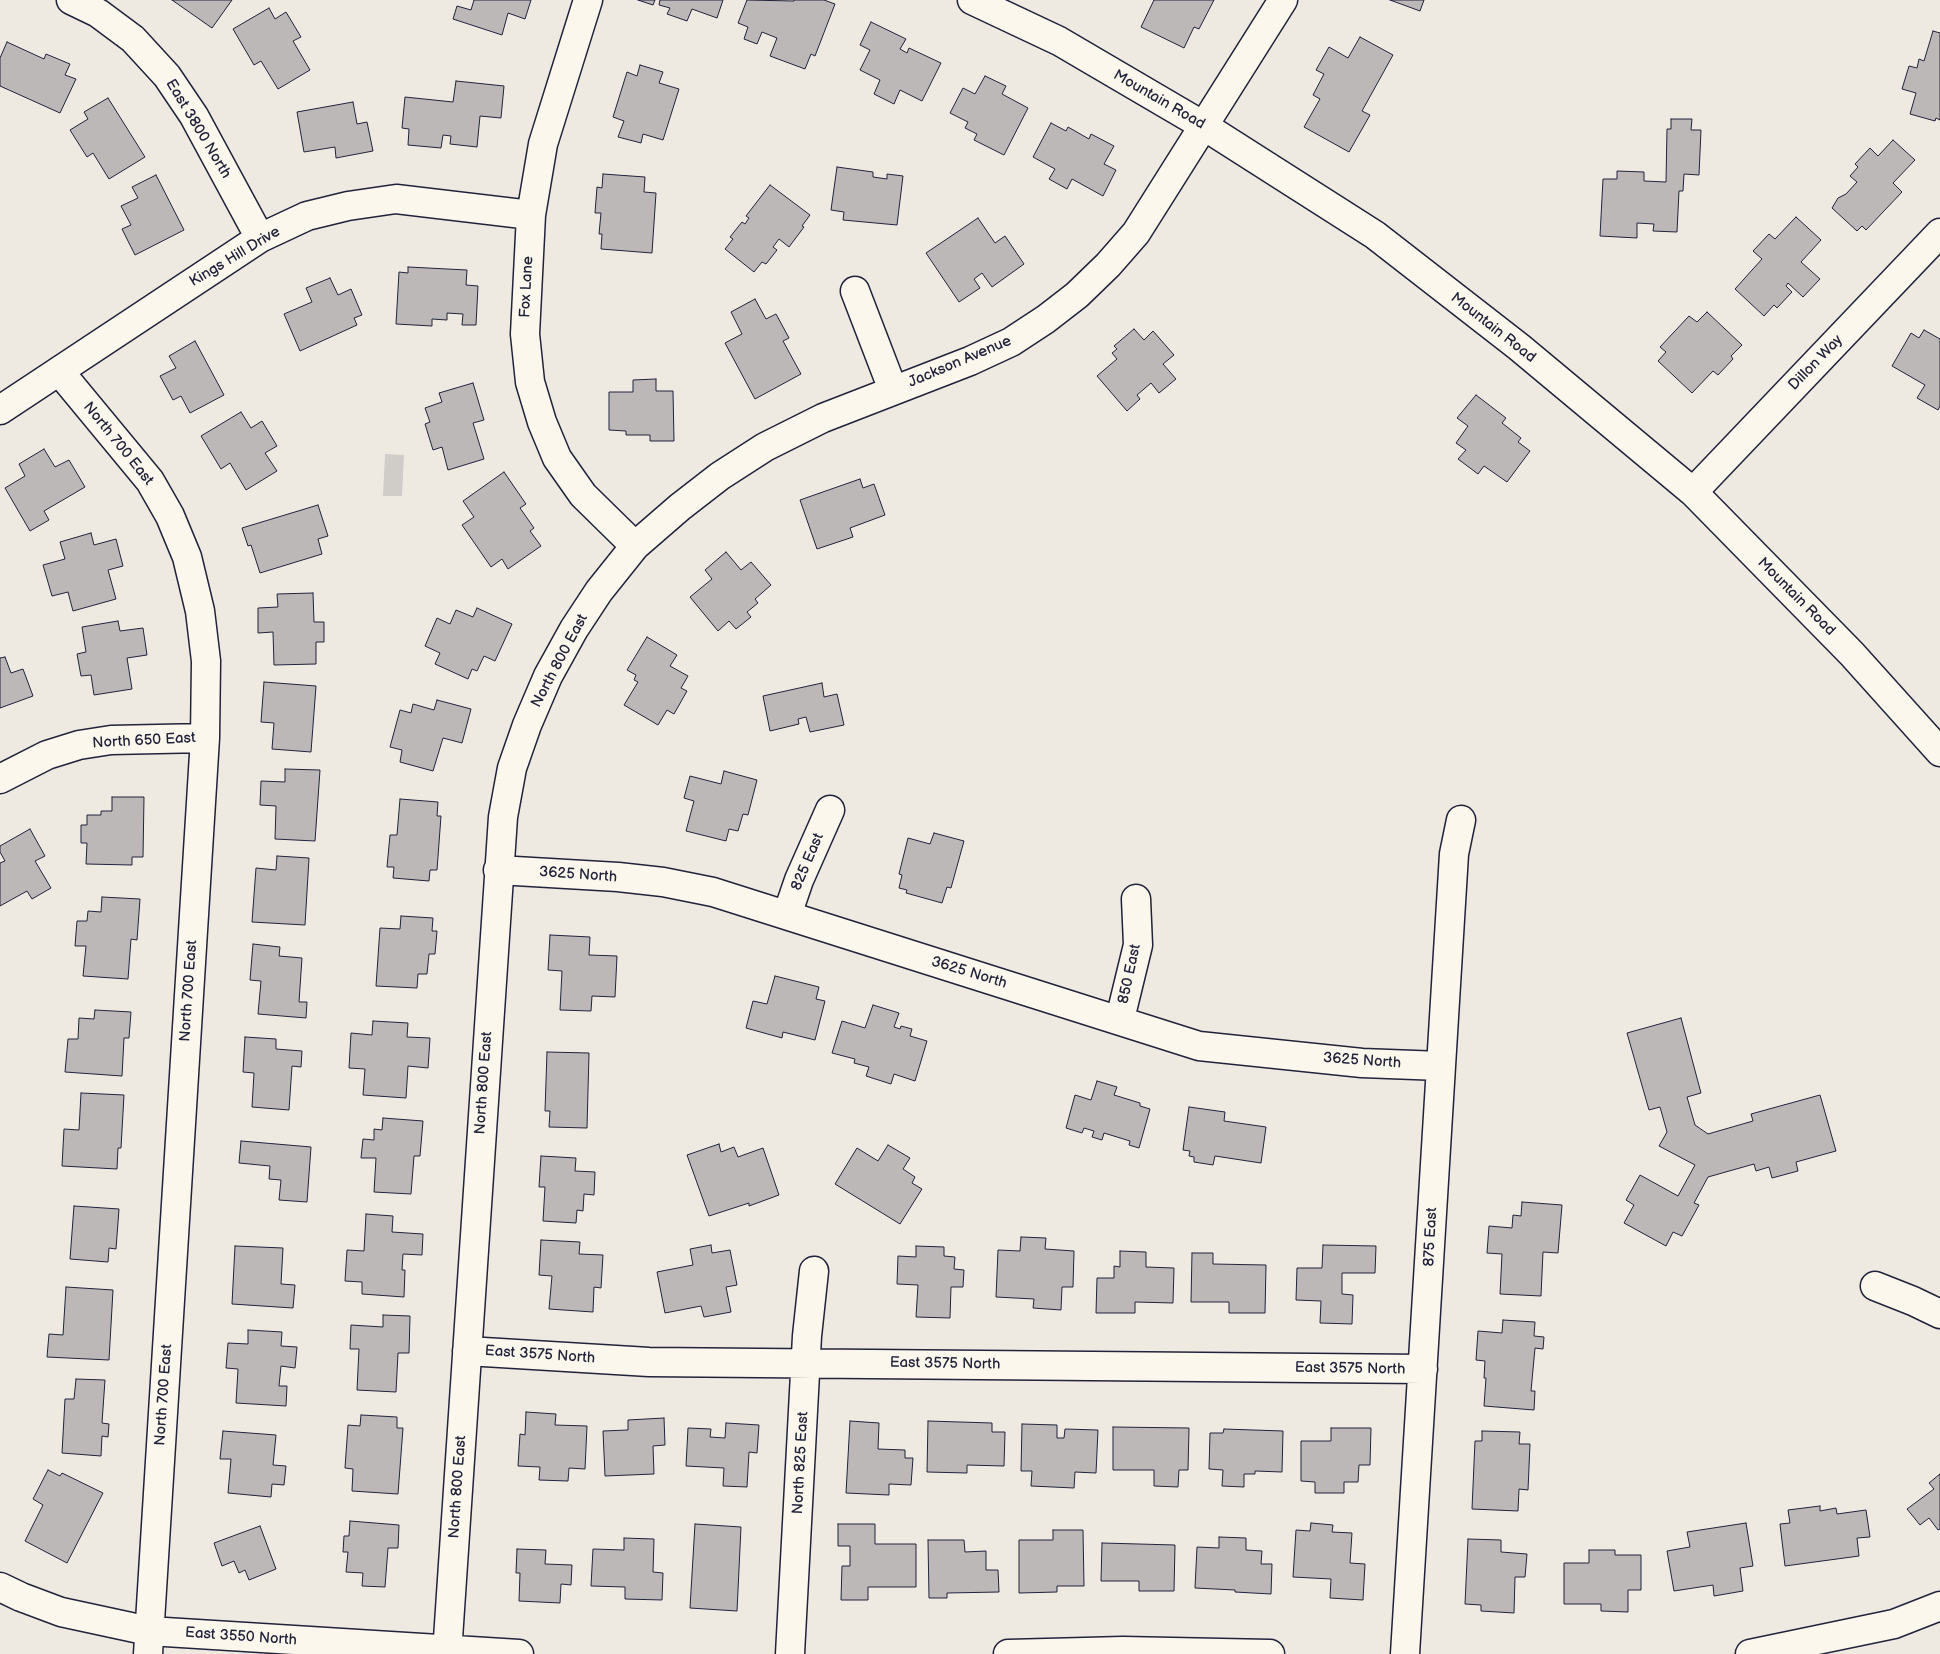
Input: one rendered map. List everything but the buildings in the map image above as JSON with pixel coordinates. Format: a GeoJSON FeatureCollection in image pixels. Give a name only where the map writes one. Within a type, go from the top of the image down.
{"type":"FeatureCollection","features":[{"type":"Feature","properties":{"kind":"street","name":"East 3800 North"},"geometry":{"type":"LineString","coordinates":[[71,0],[98,13],[133,39],[167,76],[194,116],[260,238]]}},
{"type":"Feature","properties":{"kind":"street","name":"Fox Lane"},"geometry":{"type":"LineString","coordinates":[[588,0],[543,144],[531,215],[525,334],[530,382],[542,422],[557,458],[582,495],[634,546]]}},
{"type":"Feature","properties":{"kind":"street","name":"Mountain Road"},"geometry":{"type":"LineString","coordinates":[[972,0],[1059,41],[1204,126],[1375,235],[1519,347],[1693,492],[1852,654],[1940,752]]}},
{"type":"Feature","properties":{"kind":"street","name":"Jackson Avenue"},"geometry":{"type":"LineString","coordinates":[[634,546],[720,476],[765,447],[823,418],[970,361],[1011,342],[1046,319],[1077,294],[1108,265],[1136,233],[1283,0]]}},
{"type":"Feature","properties":{"kind":"street","name":"Kings Hill Drive"},"geometry":{"type":"LineString","coordinates":[[0,410],[260,238],[307,216],[348,206],[396,199],[531,215]]}},
{"type":"Feature","properties":{"kind":"street","name":"Dillon Way"},"geometry":{"type":"LineString","coordinates":[[1693,492],[1940,233]]}},
{"type":"Feature","properties":{"kind":"street"},"geometry":{"type":"LineString","coordinates":[[855,291],[893,390]]}},
{"type":"Feature","properties":{"kind":"street","name":"North 700 East"},"geometry":{"type":"LineString","coordinates":[[59,371],[150,481],[170,516],[187,557],[200,611],[206,661],[204,738],[149,1642]]}},
{"type":"Feature","properties":{"kind":"street","name":"North 800 East"},"geometry":{"type":"LineString","coordinates":[[447,1652],[503,817],[510,778],[527,726],[548,676],[599,591],[634,546]]}},
{"type":"Feature","properties":{"kind":"street","name":"North 650 East"},"geometry":{"type":"LineString","coordinates":[[0,779],[47,755],[79,745],[111,740],[204,738]]}},
{"type":"Feature","properties":{"kind":"street","name":"825 East"},"geometry":{"type":"LineString","coordinates":[[787,915],[799,880],[830,810]]}},
{"type":"Feature","properties":{"kind":"street","name":"875 East"},"geometry":{"type":"LineString","coordinates":[[1405,1654],[1454,854],[1461,820]]}},
{"type":"Feature","properties":{"kind":"street","name":"3625 North"},"geometry":{"type":"LineString","coordinates":[[498,870],[618,877],[664,882],[713,892],[959,971],[1120,1019],[1199,1046],[1362,1063],[1441,1066]]}},
{"type":"Feature","properties":{"kind":"street","name":"850 East"},"geometry":{"type":"LineString","coordinates":[[1120,1019],[1138,945],[1136,899]]}},
{"type":"Feature","properties":{"kind":"street","name":"North 825 East"},"geometry":{"type":"LineString","coordinates":[[790,1654],[807,1336],[814,1271]]}},
{"type":"Feature","properties":{"kind":"street"},"geometry":{"type":"LineString","coordinates":[[1875,1286],[1912,1300],[1940,1314]]}},
{"type":"Feature","properties":{"kind":"street","name":"East 3575 North"},"geometry":{"type":"LineString","coordinates":[[467,1351],[649,1362],[1423,1370]]}},
{"type":"Feature","properties":{"kind":"street","name":"East 3550 North"},"geometry":{"type":"LineString","coordinates":[[0,1586],[20,1597],[149,1642],[519,1654]]}},
{"type":"Feature","properties":{"kind":"street"},"geometry":{"type":"LineString","coordinates":[[1750,1654],[1894,1624],[1940,1606]]}},
{"type":"Feature","properties":{"kind":"street"},"geometry":{"type":"LineString","coordinates":[[1008,1654],[1123,1651],[1270,1654]]}},
{"type":"Feature","properties":{"kind":"shaded area"},"geometry":{"type":"Polygon","coordinates":[[[385,454],[404,455],[402,496],[383,496],[385,454]]]}}]}
